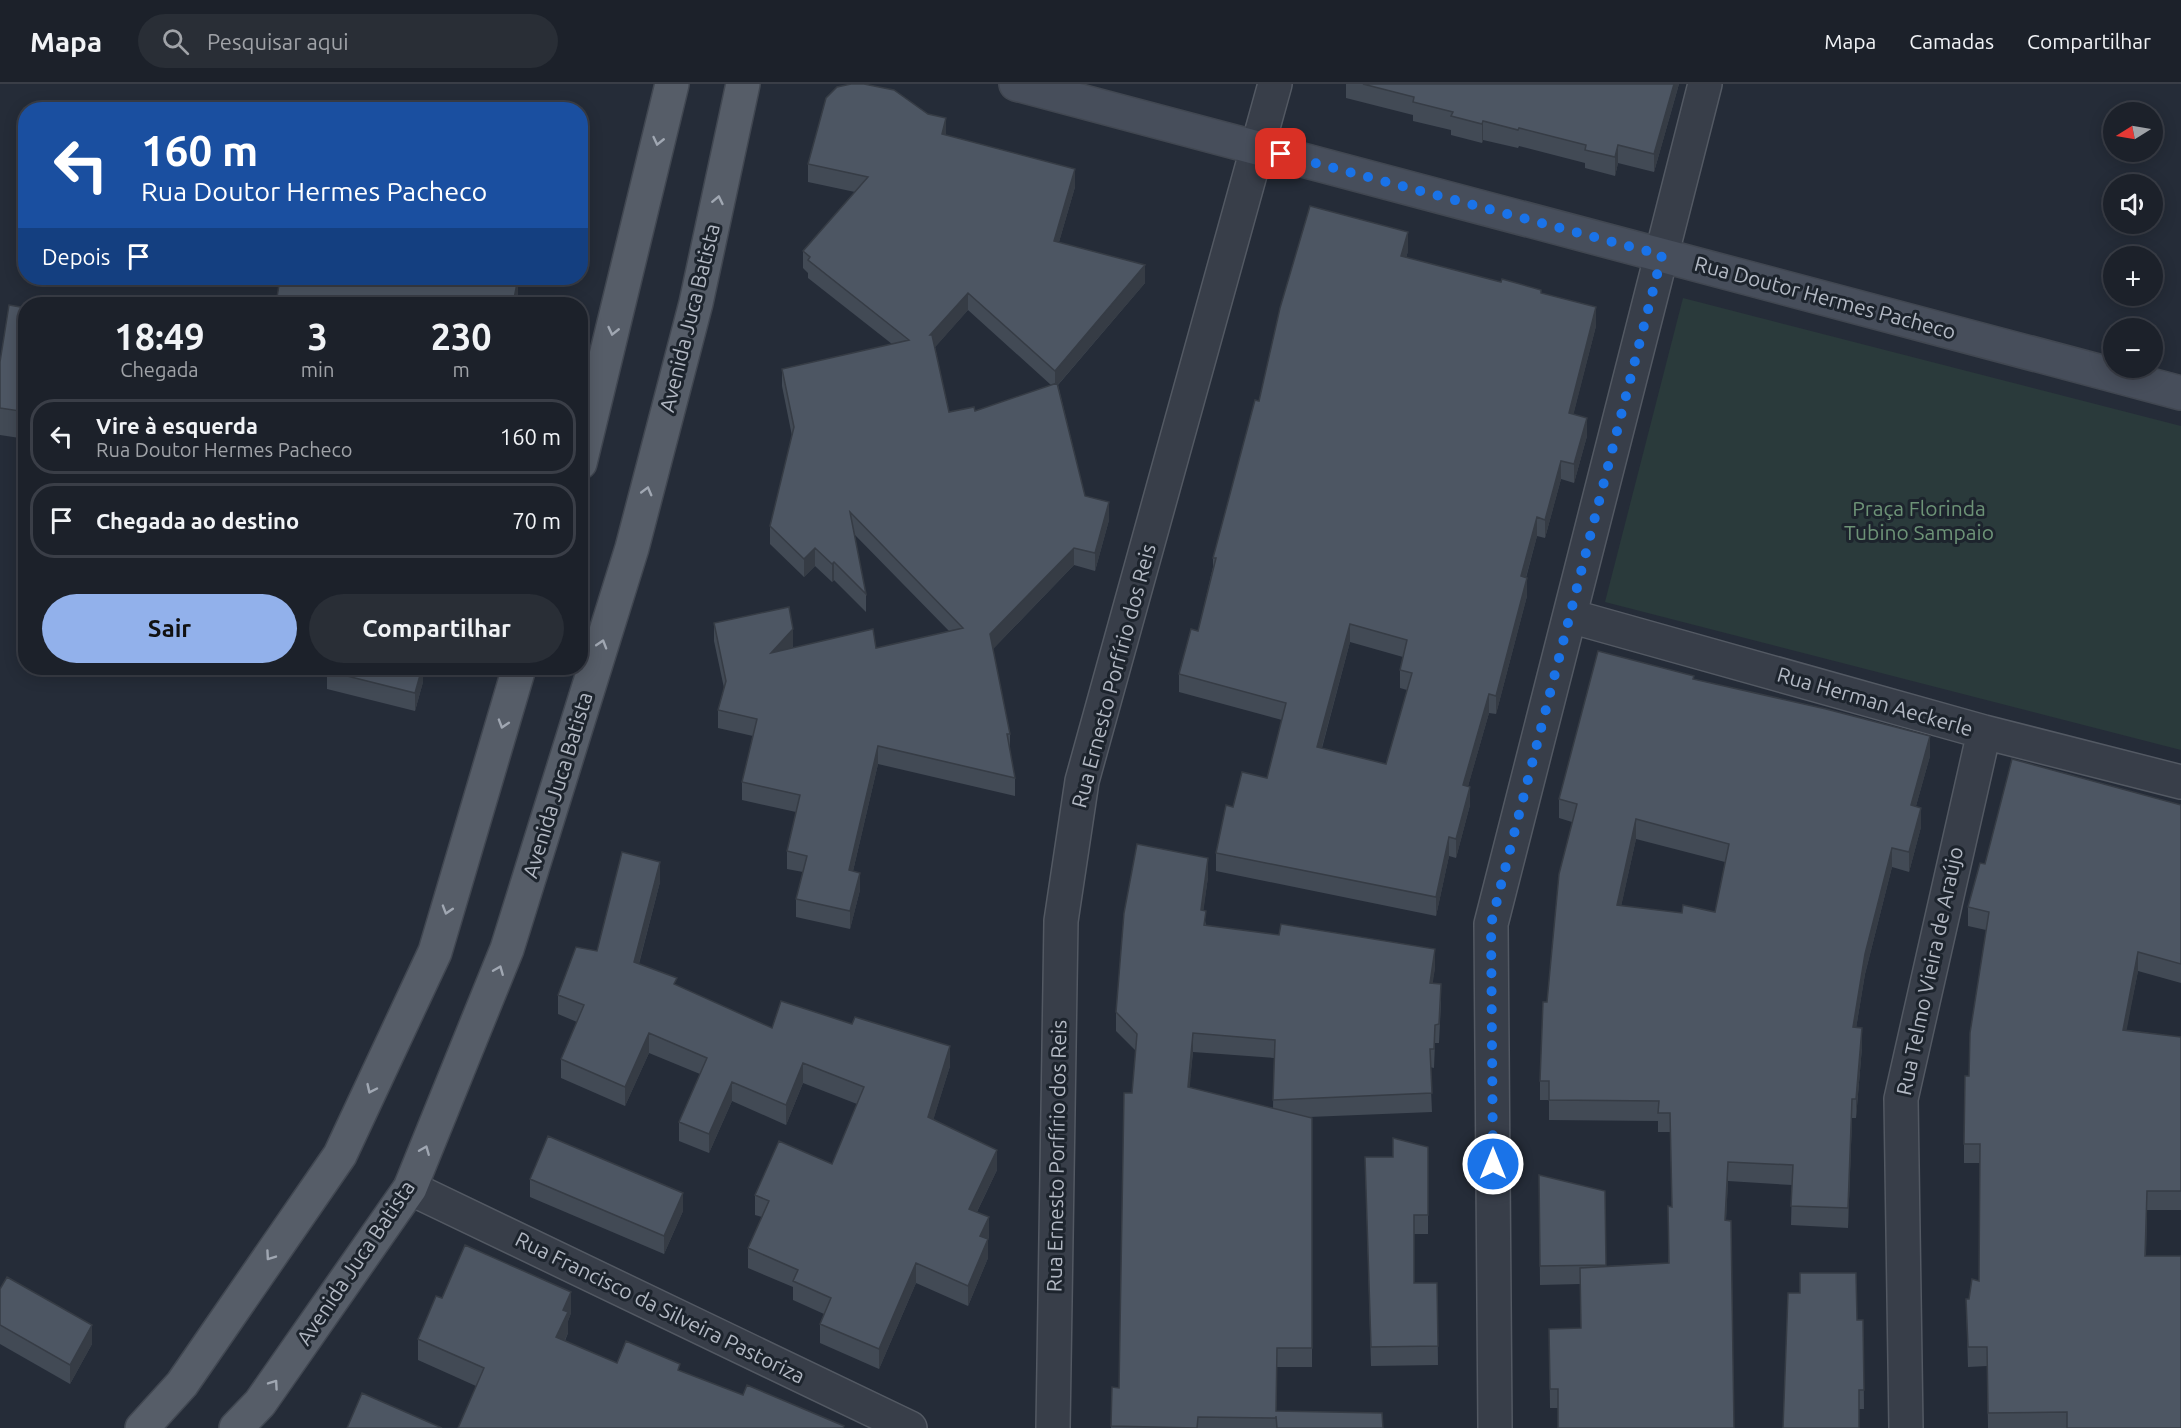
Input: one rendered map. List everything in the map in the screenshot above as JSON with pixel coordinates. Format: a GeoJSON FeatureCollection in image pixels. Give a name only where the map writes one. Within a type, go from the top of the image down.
{"type":"FeatureCollection","features":[{"type":"Feature","properties":{"kind":"main road"},"geometry":{"type":"LineString","coordinates":[[588,429],[672,84]]}},
{"type":"Feature","properties":{"kind":"main road","name":"Avenida Juca Batista"},"geometry":{"type":"LineString","coordinates":[[236,1428],[260,1403],[410,1188],[507,949],[632,548],[696,303],[743,84]]}},
{"type":"Feature","properties":{"kind":"main road"},"geometry":{"type":"LineString","coordinates":[[142,1428],[182,1384],[340,1155],[435,952],[517,675]]}},
{"type":"Feature","properties":{"kind":"street","name":"Rua Doutor Hermes Pacheco"},"geometry":{"type":"LineString","coordinates":[[1016,84],[2181,393]]}},
{"type":"Feature","properties":{"kind":"street","name":"Rua Ernesto Porfírio dos Reis"},"geometry":{"type":"LineString","coordinates":[[1053,1428],[1061,921],[1082,782],[1275,84]]}},
{"type":"Feature","properties":{"kind":"street"},"geometry":{"type":"LineString","coordinates":[[1495,1428],[1491,924],[1705,84]]}},
{"type":"Feature","properties":{"kind":"street","name":"Rua Herman Aeckerle"},"geometry":{"type":"LineString","coordinates":[[1570,616],[1984,732],[2181,782]]}},
{"type":"Feature","properties":{"kind":"street","name":"Rua Telmo Vieira de Araújo"},"geometry":{"type":"LineString","coordinates":[[1906,1428],[1901,1099],[1984,732]]}},
{"type":"Feature","properties":{"kind":"street","name":"Rua Francisco da Silveira Pastoriza"},"geometry":{"type":"LineString","coordinates":[[410,1188],[910,1428]]}},
{"type":"Feature","properties":{"kind":"green space","name":"Praça Florinda Tubino Sampaio"},"geometry":{"type":"Polygon","coordinates":[[[1683,298],[2181,426],[2181,750],[1605,602],[1683,298]]]}},
{"type":"Feature","properties":{"kind":"building"},"geometry":{"type":"Polygon","coordinates":[[[851,84],[894,90],[928,114],[946,118],[942,134],[1075,169],[1054,241],[1145,265],[1055,371],[968,293],[930,335],[932,335],[949,412],[974,407],[975,411],[1057,383],[1085,496],[1109,502],[1095,553],[1074,548],[990,634],[1010,734],[1007,734],[1015,778],[878,746],[849,870],[860,873],[850,911],[796,899],[807,856],[787,851],[800,795],[742,782],[757,719],[718,710],[726,681],[714,623],[789,607],[793,629],[771,653],[873,629],[876,648],[963,628],[850,512],[866,594],[834,562],[832,564],[815,548],[804,559],[770,526],[794,427],[782,369],[909,340],[808,260],[810,257],[803,251],[868,177],[808,164],[826,98],[837,87],[851,84]]]}},
{"type":"Feature","properties":{"kind":"building"},"geometry":{"type":"Polygon","coordinates":[[[1363,84],[1674,84],[1654,154],[1618,145],[1615,157],[1585,150],[1586,145],[1519,128],[1518,130],[1483,121],[1482,124],[1451,116],[1453,112],[1413,102],[1414,97],[1363,84]]]}},
{"type":"Feature","properties":{"kind":"building"},"geometry":{"type":"Polygon","coordinates":[[[1310,206],[1408,232],[1401,256],[1501,282],[1502,279],[1541,290],[1541,293],[1596,307],[1569,413],[1587,418],[1574,464],[1561,461],[1545,520],[1537,517],[1521,576],[1527,578],[1496,696],[1489,694],[1463,785],[1470,787],[1456,839],[1449,837],[1436,897],[1216,853],[1226,805],[1233,807],[1242,772],[1267,778],[1286,703],[1179,674],[1191,629],[1198,631],[1216,558],[1213,558],[1255,400],[1259,401],[1280,308],[1310,206]],[[1350,624],[1317,747],[1386,764],[1412,673],[1400,670],[1407,640],[1350,624]]]}},
{"type":"Feature","properties":{"kind":"building"},"geometry":{"type":"Polygon","coordinates":[[[279,285],[517,285],[514,297],[277,297],[279,285]]]}},
{"type":"Feature","properties":{"kind":"building"},"geometry":{"type":"Polygon","coordinates":[[[9,305],[18,307],[18,411],[0,408],[0,362],[9,305]]]}},
{"type":"Feature","properties":{"kind":"building"},"geometry":{"type":"Polygon","coordinates":[[[1598,651],[1694,676],[1693,679],[1826,709],[1930,736],[1911,805],[1921,808],[1909,852],[1892,848],[1865,954],[1853,1027],[1862,1028],[1856,1099],[1852,1099],[1848,1208],[1791,1206],[1793,1165],[1728,1162],[1725,1220],[1731,1221],[1734,1428],[1558,1428],[1558,1389],[1550,1389],[1549,1329],[1581,1328],[1580,1268],[1669,1263],[1668,1206],[1672,1207],[1670,1113],[1658,1113],[1659,1101],[1549,1100],[1549,1081],[1540,1081],[1543,1002],[1547,1002],[1559,874],[1577,804],[1559,799],[1598,651]],[[1636,819],[1617,905],[1682,913],[1683,905],[1715,912],[1729,844],[1636,819]]]}},
{"type":"Feature","properties":{"kind":"building"},"geometry":{"type":"Polygon","coordinates":[[[343,675],[420,675],[415,693],[343,675]]]}},
{"type":"Feature","properties":{"kind":"building"},"geometry":{"type":"Polygon","coordinates":[[[2012,759],[2181,805],[2181,964],[2138,952],[2123,1030],[2181,1037],[2181,1191],[2147,1191],[2145,1256],[2181,1256],[2181,1428],[2067,1428],[2067,1412],[1988,1413],[1987,1347],[1968,1347],[1966,1299],[1969,1299],[1972,1279],[1979,1281],[1980,1144],[1964,1144],[1965,1076],[1969,1076],[1970,1033],[1989,912],[1968,907],[1980,863],[1985,864],[2012,759]]]}},
{"type":"Feature","properties":{"kind":"building"},"geometry":{"type":"Polygon","coordinates":[[[1137,844],[1208,858],[1201,910],[1206,911],[1204,925],[1279,935],[1281,924],[1435,949],[1430,983],[1441,984],[1439,1024],[1435,1025],[1434,1049],[1430,1049],[1432,1093],[1273,1100],[1275,1040],[1193,1033],[1188,1087],[1312,1118],[1312,1348],[1277,1348],[1276,1411],[1382,1413],[1383,1428],[1277,1428],[1276,1416],[1276,1418],[1198,1417],[1197,1428],[1111,1426],[1112,1387],[1119,1388],[1124,1093],[1132,1093],[1137,1034],[1116,1012],[1124,913],[1137,844]]]}},
{"type":"Feature","properties":{"kind":"building"},"geometry":{"type":"Polygon","coordinates":[[[622,852],[660,862],[634,962],[677,978],[674,984],[772,1028],[781,1001],[852,1024],[855,1017],[950,1046],[928,1117],[997,1150],[969,1209],[989,1217],[980,1236],[988,1239],[968,1286],[916,1263],[879,1349],[820,1324],[831,1298],[793,1281],[798,1270],[748,1248],[769,1201],[755,1195],[779,1141],[832,1164],[864,1087],[803,1063],[786,1105],[732,1082],[709,1134],[679,1122],[707,1058],[649,1033],[625,1087],[561,1059],[584,1005],[558,995],[576,947],[597,951],[622,852]]]}},
{"type":"Feature","properties":{"kind":"building"},"geometry":{"type":"Polygon","coordinates":[[[548,1136],[683,1193],[664,1236],[530,1179],[548,1136]]]}},
{"type":"Feature","properties":{"kind":"building"},"geometry":{"type":"Polygon","coordinates":[[[1393,1138],[1428,1147],[1428,1215],[1414,1215],[1414,1283],[1437,1283],[1438,1346],[1371,1347],[1365,1157],[1393,1157],[1393,1138]]]}},
{"type":"Feature","properties":{"kind":"building"},"geometry":{"type":"Polygon","coordinates":[[[1539,1175],[1605,1191],[1606,1265],[1540,1266],[1539,1175]]]}},
{"type":"Feature","properties":{"kind":"building"},"geometry":{"type":"Polygon","coordinates":[[[465,1245],[571,1292],[563,1310],[568,1312],[556,1337],[617,1363],[626,1341],[680,1364],[678,1370],[743,1395],[747,1385],[844,1426],[843,1428],[458,1428],[484,1368],[418,1339],[436,1296],[442,1298],[465,1245]]]}},
{"type":"Feature","properties":{"kind":"building"},"geometry":{"type":"Polygon","coordinates":[[[1800,1273],[1856,1273],[1857,1320],[1863,1320],[1864,1390],[1859,1390],[1859,1428],[1783,1428],[1788,1293],[1800,1293],[1800,1273]]]}},
{"type":"Feature","properties":{"kind":"building"},"geometry":{"type":"Polygon","coordinates":[[[7,1277],[92,1325],[70,1365],[0,1325],[0,1289],[7,1277]]]}},
{"type":"Feature","properties":{"kind":"building"},"geometry":{"type":"Polygon","coordinates":[[[362,1393],[442,1428],[347,1428],[362,1393]]]}},
{"type":"Feature","properties":{"kind":"route"},"geometry":{"type":"LineString","coordinates":[[1281,154],[1662,255],[1491,924],[1493,1164]]}}]}
